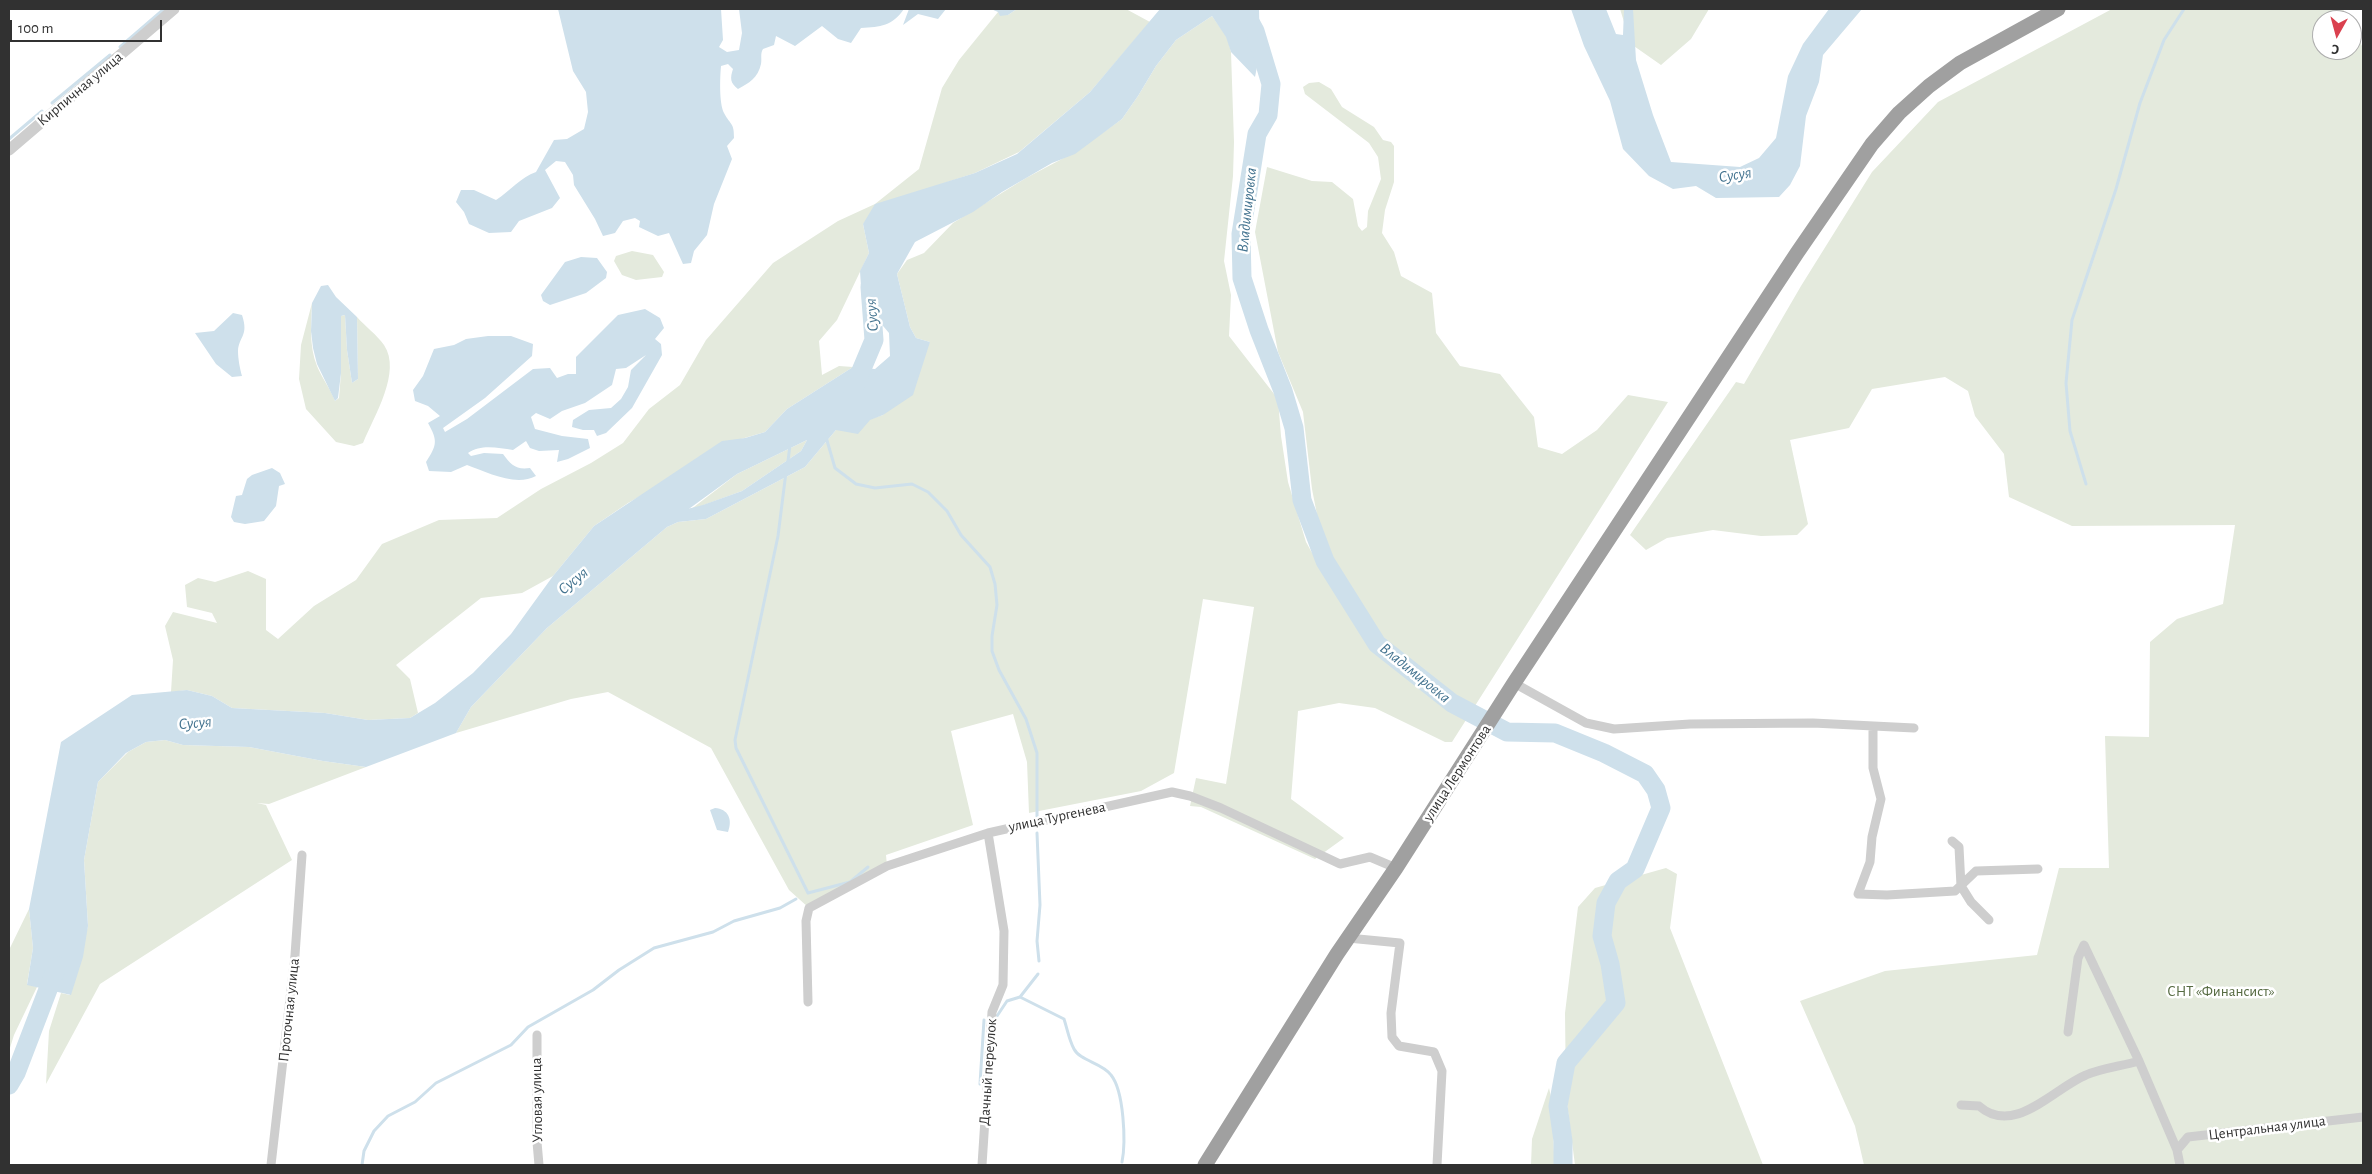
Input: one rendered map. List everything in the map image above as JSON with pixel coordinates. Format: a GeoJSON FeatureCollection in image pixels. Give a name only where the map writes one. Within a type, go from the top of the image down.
{"type":"FeatureCollection","features":[{"type":"Feature","properties":{"kind":"highway","name":"улица Лермонтова"},"geometry":{"type":"LineString","coordinates":[[1205,1165],[1348,938],[1396,868],[1514,683],[1797,253],[1872,144],[1899,113],[1929,86],[1960,64],[2058,9]]}},
{"type":"Feature","properties":{"kind":"street","name":"Кирпичная улица"},"geometry":{"type":"LineString","coordinates":[[9,150],[174,9]]}},
{"type":"Feature","properties":{"kind":"street"},"geometry":{"type":"LineString","coordinates":[[1514,683],[1586,723],[1614,728],[1690,724],[1813,723],[1914,728]]}},
{"type":"Feature","properties":{"kind":"street"},"geometry":{"type":"LineString","coordinates":[[1872,726],[1873,768],[1881,799],[1872,837],[1870,862],[1858,894],[1887,895],[1955,891],[1976,871],[2038,869]]}},
{"type":"Feature","properties":{"kind":"street","name":"улица Тургенева"},"geometry":{"type":"LineString","coordinates":[[808,1002],[806,921],[809,908],[887,866],[988,833],[1172,792],[1190,796],[1220,808],[1340,864],[1370,857],[1396,868]]}},
{"type":"Feature","properties":{"kind":"street","name":"Дачный переулок"},"geometry":{"type":"LineString","coordinates":[[982,1165],[992,1012],[1003,985],[1004,931],[988,833]]}},
{"type":"Feature","properties":{"kind":"street"},"geometry":{"type":"LineString","coordinates":[[1952,841],[1959,847],[1961,886],[1971,902],[1989,920]]}},
{"type":"Feature","properties":{"kind":"street","name":"Проточная улица"},"geometry":{"type":"LineString","coordinates":[[271,1165],[295,955],[302,855]]}},
{"type":"Feature","properties":{"kind":"street"},"geometry":{"type":"LineString","coordinates":[[1348,938],[1400,943],[1390,1014],[1392,1037],[1399,1046],[1434,1052],[1442,1071],[1437,1165]]}},
{"type":"Feature","properties":{"kind":"street"},"geometry":{"type":"LineString","coordinates":[[2068,1032],[2078,958],[2084,945],[2177,1150],[2180,1165]]}},
{"type":"Feature","properties":{"kind":"street","name":"Угловая улица"},"geometry":{"type":"LineString","coordinates":[[537,1035],[537,1142],[539,1165]]}},
{"type":"Feature","properties":{"kind":"street"},"geometry":{"type":"LineString","coordinates":[[1961,1105],[1979,1106],[1986,1112],[2001,1117],[2018,1114],[2086,1075],[2138,1061]]}},
{"type":"Feature","properties":{"kind":"street","name":"Центральная улица"},"geometry":{"type":"LineString","coordinates":[[2177,1150],[2188,1138],[2363,1117]]}},
{"type":"Feature","properties":{"kind":"green space"},"geometry":{"type":"Polygon","coordinates":[[[1017,9],[1126,9],[1150,22],[1090,92],[1019,152],[975,173],[929,188],[863,224],[869,253],[837,320],[819,341],[822,375],[839,366],[853,367],[787,409],[765,432],[741,439],[628,503],[594,526],[553,576],[522,593],[481,598],[396,665],[410,679],[418,713],[410,718],[368,720],[325,713],[232,708],[212,696],[187,690],[171,692],[173,660],[165,626],[173,612],[217,623],[212,613],[187,607],[185,585],[198,578],[215,582],[248,571],[266,579],[266,630],[278,639],[314,606],[356,580],[382,544],[439,520],[497,518],[541,489],[591,463],[623,443],[649,409],[680,385],[706,340],[773,263],[838,221],[875,204],[919,169],[942,88],[959,60],[998,12],[1008,15],[1017,9]]]}},
{"type":"Feature","properties":{"kind":"green space"},"geometry":{"type":"Polygon","coordinates":[[[1620,9],[1709,9],[1691,39],[1661,65],[1631,44],[1620,9]]]}},
{"type":"Feature","properties":{"kind":"green space","name":"СНТ «Финансист»"},"geometry":{"type":"Polygon","coordinates":[[[2112,9],[2343,9],[2312,10],[2312,60],[2362,60],[2362,46],[2363,48],[2363,1165],[1864,1165],[1855,1126],[1800,1001],[1885,971],[2037,955],[2059,868],[2109,868],[2105,736],[2149,737],[2150,642],[2177,619],[2223,604],[2235,525],[2072,526],[2009,497],[2004,454],[1975,416],[1968,391],[1945,377],[1872,389],[1849,428],[1790,440],[1808,524],[1797,535],[1761,536],[1713,530],[1667,538],[1646,550],[1630,535],[1736,382],[1744,384],[1801,286],[1872,172],[1938,102],[2112,9]]]}},
{"type":"Feature","properties":{"kind":"green space"},"geometry":{"type":"Polygon","coordinates":[[[1212,16],[1227,37],[1231,52],[1234,142],[1233,176],[1224,261],[1231,295],[1229,336],[1278,399],[1288,482],[1306,542],[1331,587],[1312,489],[1303,412],[1278,352],[1255,232],[1267,167],[1312,181],[1332,182],[1353,199],[1358,226],[1362,231],[1367,227],[1368,211],[1381,179],[1378,157],[1369,143],[1305,94],[1303,87],[1309,83],[1319,82],[1331,89],[1342,107],[1374,127],[1383,140],[1391,142],[1394,146],[1394,182],[1385,210],[1382,233],[1394,252],[1401,276],[1432,293],[1436,333],[1460,366],[1500,374],[1534,417],[1538,447],[1562,454],[1597,430],[1628,395],[1668,402],[1452,742],[1445,742],[1375,708],[1339,703],[1298,711],[1291,799],[1344,838],[1315,859],[1201,807],[1190,806],[1196,778],[1226,784],[1254,607],[1203,599],[1174,773],[1141,791],[1029,813],[1027,762],[1013,714],[951,731],[973,825],[886,855],[887,866],[809,908],[789,890],[711,748],[608,692],[571,699],[456,733],[471,707],[547,628],[667,527],[678,522],[706,519],[805,467],[836,430],[883,415],[930,342],[916,338],[910,327],[897,274],[907,260],[924,253],[953,223],[1026,178],[1077,151],[1122,119],[1156,66],[1176,40],[1212,16]]]}},
{"type":"Feature","properties":{"kind":"green space"},"geometry":{"type":"Polygon","coordinates":[[[632,251],[653,255],[664,272],[662,277],[636,280],[622,275],[614,261],[616,256],[632,251]]]}},
{"type":"Feature","properties":{"kind":"green space"},"geometry":{"type":"Polygon","coordinates":[[[312,303],[311,335],[314,358],[335,401],[339,398],[341,373],[341,316],[345,315],[347,350],[352,383],[358,379],[357,317],[381,341],[389,356],[388,381],[379,407],[363,443],[354,446],[336,442],[306,409],[299,379],[301,345],[312,303]]]}},
{"type":"Feature","properties":{"kind":"green space"},"geometry":{"type":"Polygon","coordinates":[[[807,440],[801,451],[742,491],[690,510],[737,474],[807,440]]]}},
{"type":"Feature","properties":{"kind":"green space"},"geometry":{"type":"Polygon","coordinates":[[[165,740],[183,745],[249,747],[366,767],[269,804],[257,803],[266,805],[292,860],[100,984],[46,1084],[49,1031],[61,993],[70,995],[88,926],[84,860],[98,782],[128,752],[146,742],[165,740]]]}},
{"type":"Feature","properties":{"kind":"green space"},"geometry":{"type":"Polygon","coordinates":[[[1666,868],[1677,874],[1670,928],[1763,1165],[1575,1165],[1566,1096],[1565,1013],[1578,907],[1595,888],[1666,868]]]}},
{"type":"Feature","properties":{"kind":"green space"},"geometry":{"type":"Polygon","coordinates":[[[29,909],[33,948],[27,984],[37,987],[14,1035],[9,1051],[9,950],[29,909]]]}},
{"type":"Feature","properties":{"kind":"green space"},"geometry":{"type":"Polygon","coordinates":[[[1549,1088],[1552,1107],[1555,1165],[1531,1165],[1532,1139],[1549,1088]]]}},
{"type":"Feature","properties":{"kind":"water"},"geometry":{"type":"Polygon","coordinates":[[[558,9],[721,9],[723,40],[719,47],[727,52],[739,50],[742,33],[739,9],[904,9],[900,15],[886,25],[861,28],[851,43],[838,39],[822,26],[795,46],[776,36],[774,45],[763,49],[760,69],[755,76],[738,89],[731,80],[733,69],[728,64],[721,66],[722,109],[732,124],[733,129],[734,138],[727,146],[732,159],[714,204],[707,235],[694,251],[691,263],[683,264],[669,233],[658,236],[639,227],[640,221],[635,218],[623,221],[615,233],[603,236],[574,185],[573,175],[565,162],[556,161],[545,170],[560,198],[552,208],[519,221],[511,232],[489,233],[469,224],[464,212],[456,202],[461,190],[474,190],[496,200],[525,177],[536,172],[554,140],[567,139],[584,129],[588,112],[586,92],[573,71],[558,9]]]}},
{"type":"Feature","properties":{"kind":"water"},"geometry":{"type":"Polygon","coordinates":[[[909,9],[946,9],[938,19],[918,14],[903,25],[909,9]]]}},
{"type":"Feature","properties":{"kind":"water"},"geometry":{"type":"Polygon","coordinates":[[[991,9],[1017,9],[1008,15],[1000,16],[998,12],[991,9]]]}},
{"type":"Feature","properties":{"kind":"water"},"geometry":{"type":"Polygon","coordinates":[[[1160,9],[1259,9],[1260,52],[1255,77],[1231,52],[1226,37],[1212,16],[1176,40],[1156,66],[1122,119],[1075,154],[1052,163],[1002,192],[973,212],[915,242],[897,274],[910,327],[916,338],[930,342],[913,395],[883,415],[870,420],[858,434],[836,430],[805,467],[706,519],[678,522],[667,527],[547,628],[471,707],[456,733],[366,767],[249,747],[183,745],[165,740],[146,742],[126,753],[98,782],[84,860],[88,926],[83,957],[71,995],[27,985],[33,948],[29,909],[61,742],[132,695],[187,690],[212,696],[232,708],[325,713],[368,720],[410,718],[435,703],[473,673],[511,634],[553,576],[594,526],[722,441],[745,438],[765,432],[787,409],[853,367],[875,369],[890,356],[889,333],[862,301],[860,271],[869,253],[863,224],[875,204],[975,173],[1017,154],[1090,92],[1160,9]],[[807,440],[737,474],[686,511],[742,491],[801,451],[807,440]]]}},
{"type":"Feature","properties":{"kind":"water"},"geometry":{"type":"Polygon","coordinates":[[[1571,9],[1606,9],[1616,34],[1623,35],[1624,9],[1633,9],[1636,60],[1653,115],[1671,162],[1740,167],[1759,158],[1776,138],[1788,76],[1803,44],[1829,9],[1862,9],[1823,55],[1819,82],[1806,116],[1800,166],[1790,185],[1779,197],[1716,198],[1696,186],[1673,189],[1649,176],[1623,149],[1610,101],[1584,46],[1571,9]]]}},
{"type":"Feature","properties":{"kind":"water"},"geometry":{"type":"Polygon","coordinates":[[[581,257],[597,258],[607,272],[606,278],[586,293],[550,305],[543,301],[541,295],[565,262],[581,257]]]}},
{"type":"Feature","properties":{"kind":"water"},"geometry":{"type":"Polygon","coordinates":[[[328,285],[336,297],[357,317],[358,379],[352,383],[347,350],[345,315],[341,316],[341,373],[338,398],[335,401],[317,364],[311,331],[312,303],[321,286],[328,285]]]}},
{"type":"Feature","properties":{"kind":"water"},"geometry":{"type":"Polygon","coordinates":[[[645,309],[660,318],[664,328],[655,339],[661,344],[662,355],[632,408],[606,433],[597,436],[594,430],[572,427],[573,420],[589,410],[611,408],[621,399],[628,387],[631,370],[646,355],[626,368],[616,369],[612,385],[585,403],[562,411],[550,419],[536,413],[531,417],[535,429],[562,436],[588,439],[590,448],[568,459],[557,462],[559,450],[539,451],[530,448],[526,441],[513,450],[478,448],[468,453],[471,456],[484,453],[503,454],[514,466],[530,468],[536,476],[528,479],[519,480],[501,477],[467,465],[451,472],[429,471],[426,462],[434,447],[435,439],[428,423],[440,416],[428,406],[415,401],[413,390],[423,376],[434,349],[454,345],[466,339],[488,336],[511,336],[533,344],[532,356],[485,398],[443,428],[445,432],[467,419],[533,369],[550,368],[557,378],[568,374],[576,374],[576,357],[618,315],[645,309]]]}},
{"type":"Feature","properties":{"kind":"water"},"geometry":{"type":"Polygon","coordinates":[[[233,313],[242,315],[244,332],[238,351],[242,376],[232,377],[216,364],[195,333],[214,331],[233,313]]]}},
{"type":"Feature","properties":{"kind":"water"},"geometry":{"type":"Polygon","coordinates":[[[272,468],[280,473],[285,484],[279,486],[276,506],[264,521],[245,524],[234,522],[231,517],[236,496],[242,495],[247,479],[252,475],[272,468]]]}},
{"type":"Feature","properties":{"kind":"water"},"geometry":{"type":"Polygon","coordinates":[[[715,808],[723,810],[730,819],[728,832],[717,830],[710,810],[715,808]]]}},
{"type":"Feature","properties":{"kind":"waterway"},"geometry":{"type":"LineString","coordinates":[[120,47],[164,9]]}},
{"type":"Feature","properties":{"kind":"waterway","name":"Владимировка"},"geometry":{"type":"LineString","coordinates":[[1243,9],[1255,31],[1271,84],[1268,115],[1257,134],[1241,234],[1242,278],[1259,330],[1283,391],[1294,428],[1302,500],[1325,561],[1377,644],[1452,703],[1507,732],[1555,733],[1604,753],[1645,774],[1656,790],[1661,808],[1635,869],[1618,881],[1606,903],[1602,936],[1610,964],[1616,1003],[1566,1063],[1558,1106],[1563,1141],[1563,1165]]}},
{"type":"Feature","properties":{"kind":"waterway"},"geometry":{"type":"LineString","coordinates":[[2086,484],[2070,431],[2066,383],[2072,320],[2116,189],[2140,103],[2164,40],[2184,9]]}},
{"type":"Feature","properties":{"kind":"waterway"},"geometry":{"type":"LineString","coordinates":[[52,103],[110,55]]}},
{"type":"Feature","properties":{"kind":"waterway"},"geometry":{"type":"LineString","coordinates":[[9,139],[42,111]]}},
{"type":"Feature","properties":{"kind":"waterway","name":"Сусуя"},"geometry":{"type":"LineString","coordinates":[[853,390],[874,340],[870,287]]}},
{"type":"Feature","properties":{"kind":"waterway"},"geometry":{"type":"LineString","coordinates":[[826,437],[835,468],[856,484],[875,488],[912,484],[928,492],[947,511],[961,535],[990,567],[995,584],[997,605],[992,636],[992,651],[999,670],[1026,719],[1037,753],[1037,817]]}},
{"type":"Feature","properties":{"kind":"waterway"},"geometry":{"type":"LineString","coordinates":[[788,461],[790,445]]}},
{"type":"Feature","properties":{"kind":"waterway"},"geometry":{"type":"LineString","coordinates":[[786,472],[778,536],[735,740],[736,748],[808,893],[850,882],[868,867]]}},
{"type":"Feature","properties":{"kind":"waterway"},"geometry":{"type":"LineString","coordinates":[[681,512],[702,507]]}},
{"type":"Feature","properties":{"kind":"waterway"},"geometry":{"type":"LineString","coordinates":[[1037,833],[1040,905],[1037,941],[1039,961]]}},
{"type":"Feature","properties":{"kind":"waterway"},"geometry":{"type":"LineString","coordinates":[[362,1165],[364,1151],[374,1131],[388,1116],[415,1102],[436,1083],[511,1045],[528,1027],[593,990],[619,970],[654,948],[713,932],[734,921],[780,908],[796,899]]}},
{"type":"Feature","properties":{"kind":"waterway","name":"Сусуя"},"geometry":{"type":"LineString","coordinates":[[9,1085],[16,1073],[57,966]]}},
{"type":"Feature","properties":{"kind":"waterway"},"geometry":{"type":"LineString","coordinates":[[997,1016],[1007,1001],[1020,997],[1038,974]]}},
{"type":"Feature","properties":{"kind":"waterway"},"geometry":{"type":"LineString","coordinates":[[1020,997],[1064,1019],[1071,1042],[1077,1053],[1103,1068],[1111,1075],[1119,1093],[1123,1117],[1124,1142],[1122,1162]]}},
{"type":"Feature","properties":{"kind":"waterway"},"geometry":{"type":"LineString","coordinates":[[980,1084],[984,1020]]}}]}
